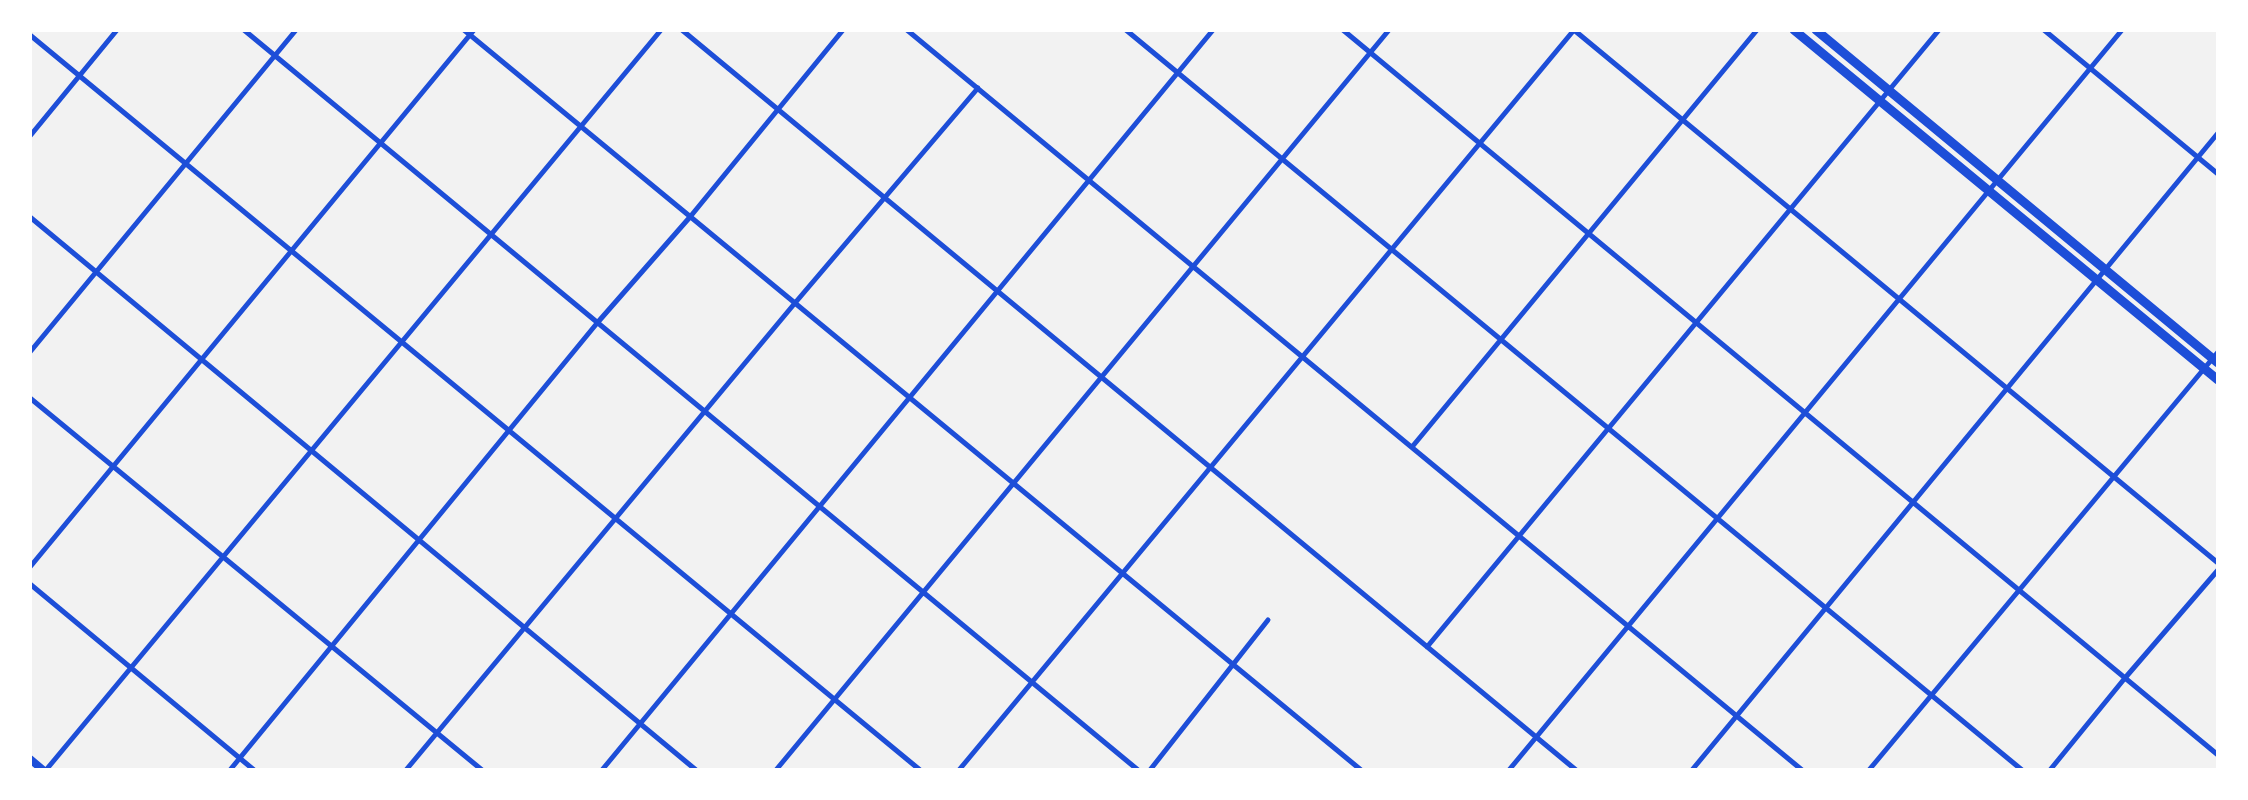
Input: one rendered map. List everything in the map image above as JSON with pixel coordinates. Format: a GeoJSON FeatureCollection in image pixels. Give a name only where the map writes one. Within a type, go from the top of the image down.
{"type":"FeatureCollection","features":[{"type":"Feature","properties":{"kind":"main road"},"geometry":{"type":"LineString","coordinates":[[1794,30],[2218,380]]}},
{"type":"Feature","properties":{"kind":"main road"},"geometry":{"type":"LineString","coordinates":[[1816,30],[2217,358]]}},
{"type":"Feature","properties":{"kind":"main road"},"geometry":{"type":"LineString","coordinates":[[30,759],[45,770]]}},
{"type":"Feature","properties":{"kind":"street"},"geometry":{"type":"LineString","coordinates":[[30,136],[117,30]]}},
{"type":"Feature","properties":{"kind":"street"},"geometry":{"type":"LineString","coordinates":[[244,30],[1138,770]]}},
{"type":"Feature","properties":{"kind":"street"},"geometry":{"type":"LineString","coordinates":[[30,352],[296,30]]}},
{"type":"Feature","properties":{"kind":"street"},"geometry":{"type":"LineString","coordinates":[[464,30],[472,32],[690,217],[1361,770]]}},
{"type":"Feature","properties":{"kind":"street"},"geometry":{"type":"LineString","coordinates":[[45,770],[661,30]]}},
{"type":"Feature","properties":{"kind":"street"},"geometry":{"type":"LineString","coordinates":[[682,30],[1576,770]]}},
{"type":"Feature","properties":{"kind":"street"},"geometry":{"type":"LineString","coordinates":[[230,770],[598,322],[690,217],[843,30]]}},
{"type":"Feature","properties":{"kind":"street"},"geometry":{"type":"LineString","coordinates":[[907,30],[1802,770]]}},
{"type":"Feature","properties":{"kind":"street"},"geometry":{"type":"LineString","coordinates":[[1126,30],[2022,770]]}},
{"type":"Feature","properties":{"kind":"street"},"geometry":{"type":"LineString","coordinates":[[602,770],[1213,30]]}},
{"type":"Feature","properties":{"kind":"street"},"geometry":{"type":"LineString","coordinates":[[1343,30],[2218,755]]}},
{"type":"Feature","properties":{"kind":"street"},"geometry":{"type":"LineString","coordinates":[[776,770],[1390,30]]}},
{"type":"Feature","properties":{"kind":"street"},"geometry":{"type":"LineString","coordinates":[[959,770],[1574,30],[2218,563]]}},
{"type":"Feature","properties":{"kind":"street"},"geometry":{"type":"LineString","coordinates":[[1412,447],[1757,30]]}},
{"type":"Feature","properties":{"kind":"street"},"geometry":{"type":"LineString","coordinates":[[1427,648],[1938,30]]}},
{"type":"Feature","properties":{"kind":"street"},"geometry":{"type":"LineString","coordinates":[[2044,30],[2218,174]]}},
{"type":"Feature","properties":{"kind":"street"},"geometry":{"type":"LineString","coordinates":[[1509,770],[2122,30]]}},
{"type":"Feature","properties":{"kind":"street"},"geometry":{"type":"LineString","coordinates":[[30,567],[472,32]]}},
{"type":"Feature","properties":{"kind":"street"},"geometry":{"type":"LineString","coordinates":[[30,35],[920,770]]}},
{"type":"Feature","properties":{"kind":"street"},"geometry":{"type":"LineString","coordinates":[[406,770],[978,88]]}},
{"type":"Feature","properties":{"kind":"street"},"geometry":{"type":"LineString","coordinates":[[1692,770],[2218,132]]}},
{"type":"Feature","properties":{"kind":"street"},"geometry":{"type":"LineString","coordinates":[[30,217],[696,770]]}},
{"type":"Feature","properties":{"kind":"street"},"geometry":{"type":"LineString","coordinates":[[1870,770],[2217,358]]}},
{"type":"Feature","properties":{"kind":"street"},"geometry":{"type":"LineString","coordinates":[[30,398],[482,770]]}},
{"type":"Feature","properties":{"kind":"street"},"geometry":{"type":"LineString","coordinates":[[2050,770],[2218,570]]}},
{"type":"Feature","properties":{"kind":"street"},"geometry":{"type":"LineString","coordinates":[[30,584],[254,770]]}},
{"type":"Feature","properties":{"kind":"street"},"geometry":{"type":"LineString","coordinates":[[1150,770],[1268,620]]}}]}
